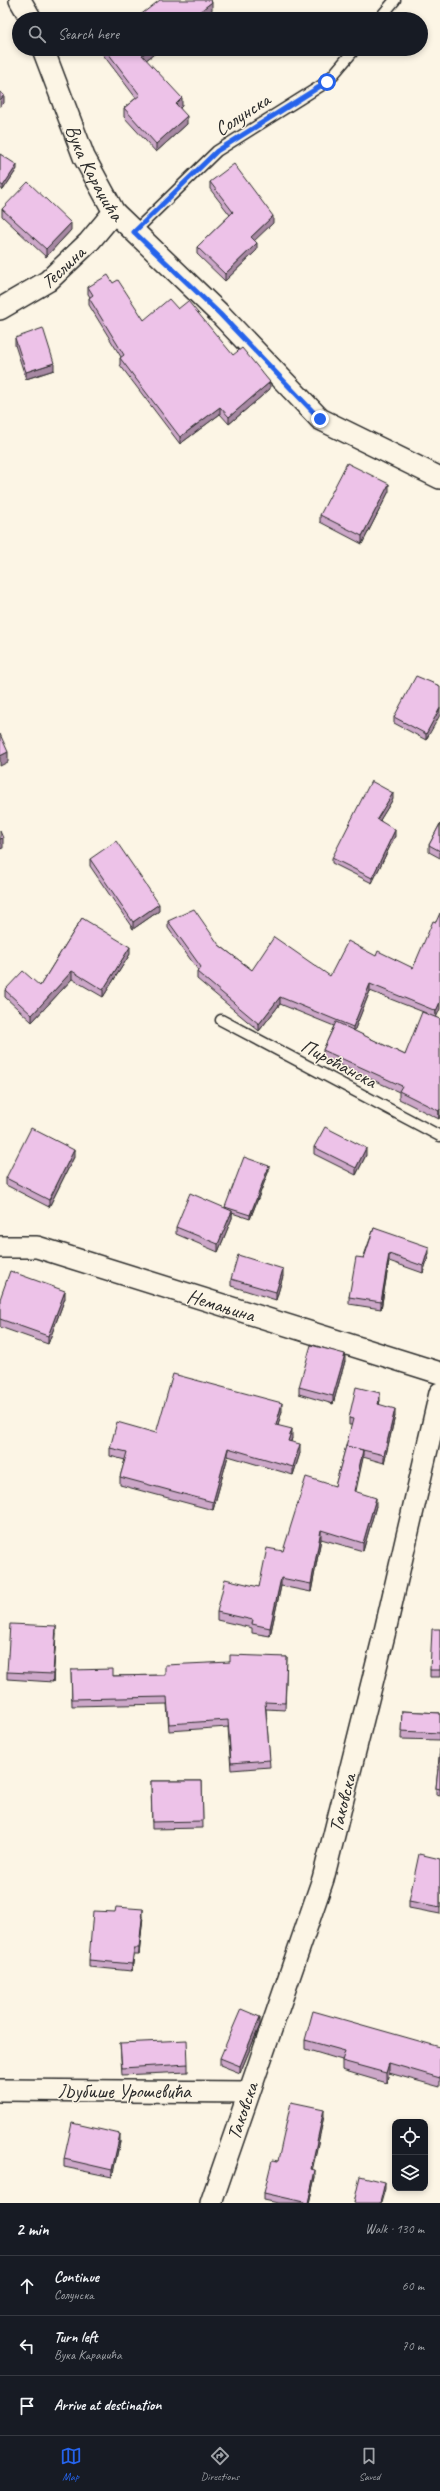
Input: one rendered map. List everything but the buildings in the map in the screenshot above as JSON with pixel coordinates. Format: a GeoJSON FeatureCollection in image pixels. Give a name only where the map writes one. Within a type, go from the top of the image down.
{"type":"FeatureCollection","features":[{"type":"Feature","properties":{"kind":"street"},"geometry":{"type":"LineString","coordinates":[[20,0],[27,12]]}},
{"type":"Feature","properties":{"kind":"street","name":"Вука Караџића"},"geometry":{"type":"LineString","coordinates":[[46,56],[84,157],[114,212],[220,314],[320,419],[440,478]]}},
{"type":"Feature","properties":{"kind":"street","name":"Теслина"},"geometry":{"type":"LineString","coordinates":[[0,309],[48,281],[70,261],[114,212]]}},
{"type":"Feature","properties":{"kind":"street","name":"Немањина"},"geometry":{"type":"LineString","coordinates":[[0,1247],[37,1247],[440,1373]]}},
{"type":"Feature","properties":{"kind":"street","name":"Таковска"},"geometry":{"type":"LineString","coordinates":[[211,2203],[323,1879],[385,1631],[440,1393]]}},
{"type":"Feature","properties":{"kind":"street","name":"Љубише Урошевића"},"geometry":{"type":"LineString","coordinates":[[0,2090],[249,2092]]}},
{"type":"Feature","properties":{"kind":"lane"},"geometry":{"type":"LineString","coordinates":[[385,12],[395,0]]}},
{"type":"Feature","properties":{"kind":"lane","name":"Солунска"},"geometry":{"type":"LineString","coordinates":[[134,232],[217,151],[327,82],[348,56]]}},
{"type":"Feature","properties":{"kind":"lane","name":"Пироћанска"},"geometry":{"type":"LineString","coordinates":[[221,1020],[440,1136]]}},
{"type":"Feature","properties":{"kind":"route"},"geometry":{"type":"LineString","coordinates":[[320,419],[304,405],[220,314],[134,232],[217,151],[232,140],[327,82]]}}]}
